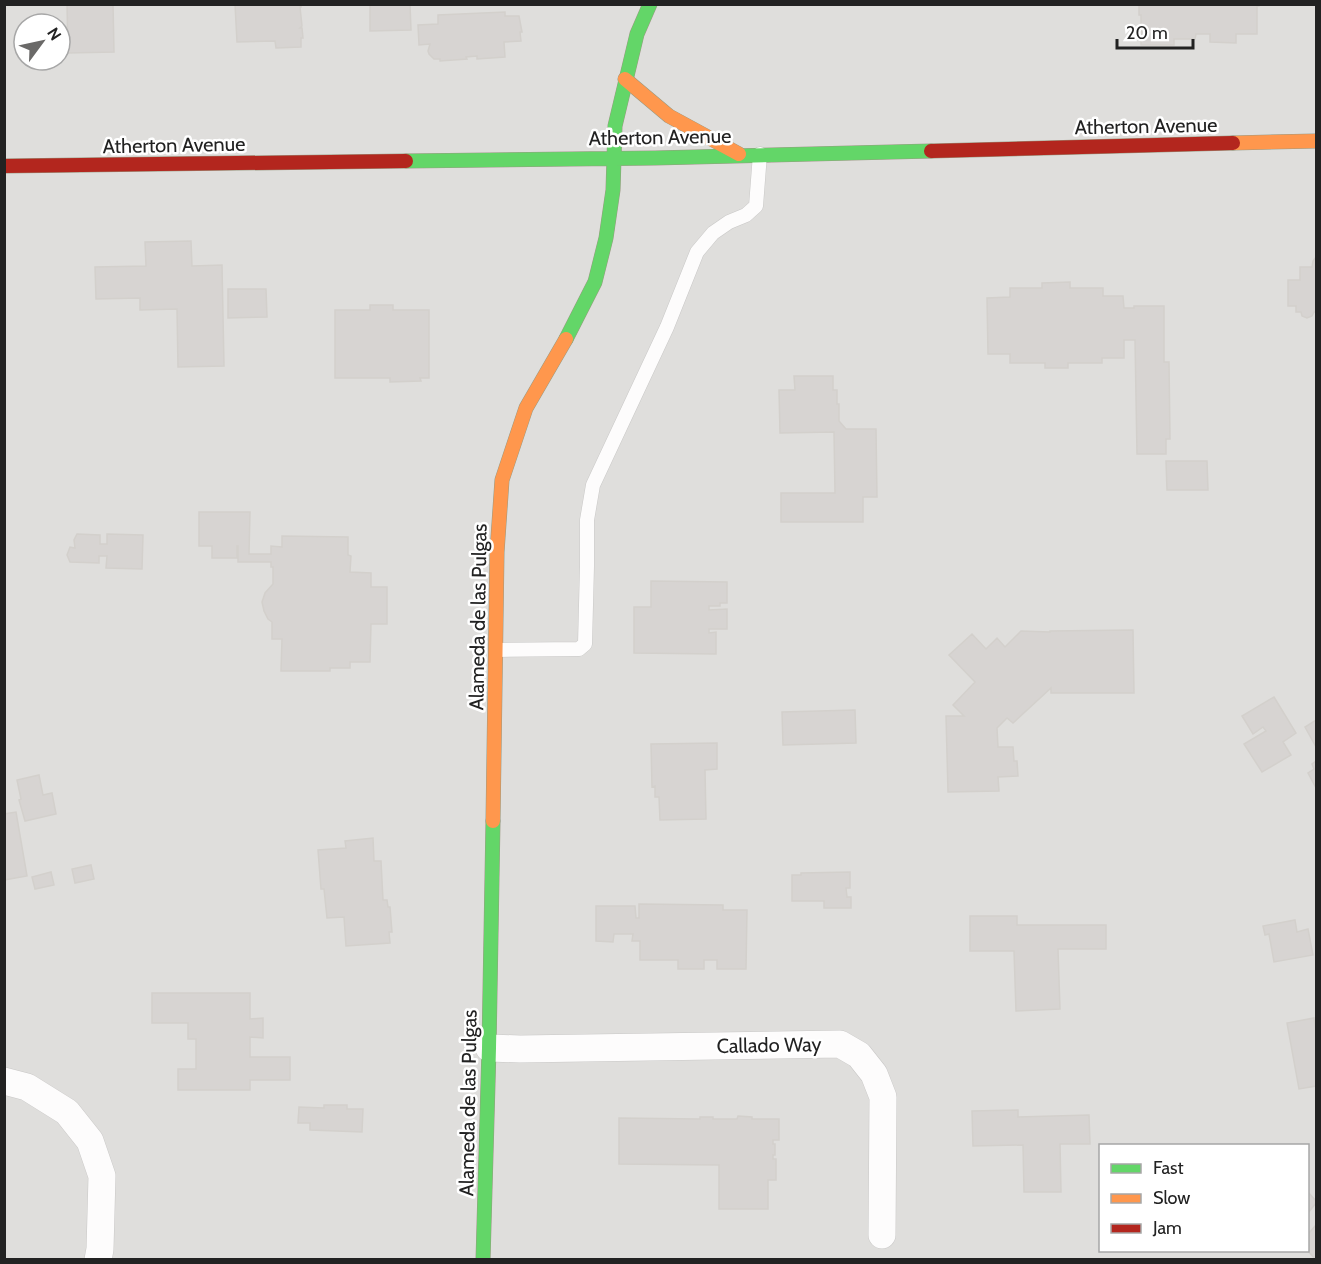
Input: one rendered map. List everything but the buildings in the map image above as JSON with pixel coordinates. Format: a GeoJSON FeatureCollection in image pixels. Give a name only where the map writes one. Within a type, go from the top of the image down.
{"type":"FeatureCollection","features":[{"type":"Feature","properties":{"kind":"main road","name":"Alameda de las Pulgas"},"geometry":{"type":"LineString","coordinates":[[483,1260],[489,1048],[497,552],[502,480],[526,408],[563,345],[595,282],[606,238],[613,190],[615,126],[625,79],[638,34],[650,4]]}},
{"type":"Feature","properties":{"kind":"main road"},"geometry":{"type":"LineString","coordinates":[[625,79],[669,116],[740,154]]}},
{"type":"Feature","properties":{"kind":"main road","name":"Atherton Avenue"},"geometry":{"type":"LineString","coordinates":[[4,166],[655,158],[740,154],[1317,141]]}},
{"type":"Feature","properties":{"kind":"street","name":"Callado Way"},"geometry":{"type":"LineString","coordinates":[[489,1048],[840,1044],[859,1055],[874,1074],[883,1097],[882,1234]]}},
{"type":"Feature","properties":{"kind":"street"},"geometry":{"type":"LineString","coordinates":[[4,1081],[27,1087],[67,1112],[90,1141],[102,1176],[99,1260]]}},
{"type":"Feature","properties":{"kind":"lane"},"geometry":{"type":"LineString","coordinates":[[496,650],[579,649],[585,644],[586,520],[593,485],[667,327],[697,252],[713,233],[729,222],[746,215],[756,206],[760,154]]}},
{"type":"Feature","properties":{"kind":"shaded area"},"geometry":{"type":"Polygon","coordinates":[[[5,5],[1316,5],[1316,1259],[5,1259],[5,5]]]}},
{"type":"Feature","properties":{"kind":"traffic: fast"},"geometry":{"type":"LineString","coordinates":[[566,339],[595,282],[606,238],[613,190],[615,126],[637,34],[650,4]]}},
{"type":"Feature","properties":{"kind":"traffic: fast"},"geometry":{"type":"LineString","coordinates":[[406,161],[931,151]]}},
{"type":"Feature","properties":{"kind":"traffic: fast"},"geometry":{"type":"LineString","coordinates":[[483,1260],[493,821]]}},
{"type":"Feature","properties":{"kind":"traffic: slow"},"geometry":{"type":"LineString","coordinates":[[625,79],[669,116],[739,154]]}},
{"type":"Feature","properties":{"kind":"traffic: slow"},"geometry":{"type":"LineString","coordinates":[[1233,143],[1316,141]]}},
{"type":"Feature","properties":{"kind":"traffic: slow"},"geometry":{"type":"LineString","coordinates":[[493,821],[497,552],[502,480],[526,408],[566,339]]}},
{"type":"Feature","properties":{"kind":"traffic: jam"},"geometry":{"type":"LineString","coordinates":[[931,151],[1233,143]]}},
{"type":"Feature","properties":{"kind":"traffic: jam"},"geometry":{"type":"LineString","coordinates":[[4,166],[406,161]]}}]}
